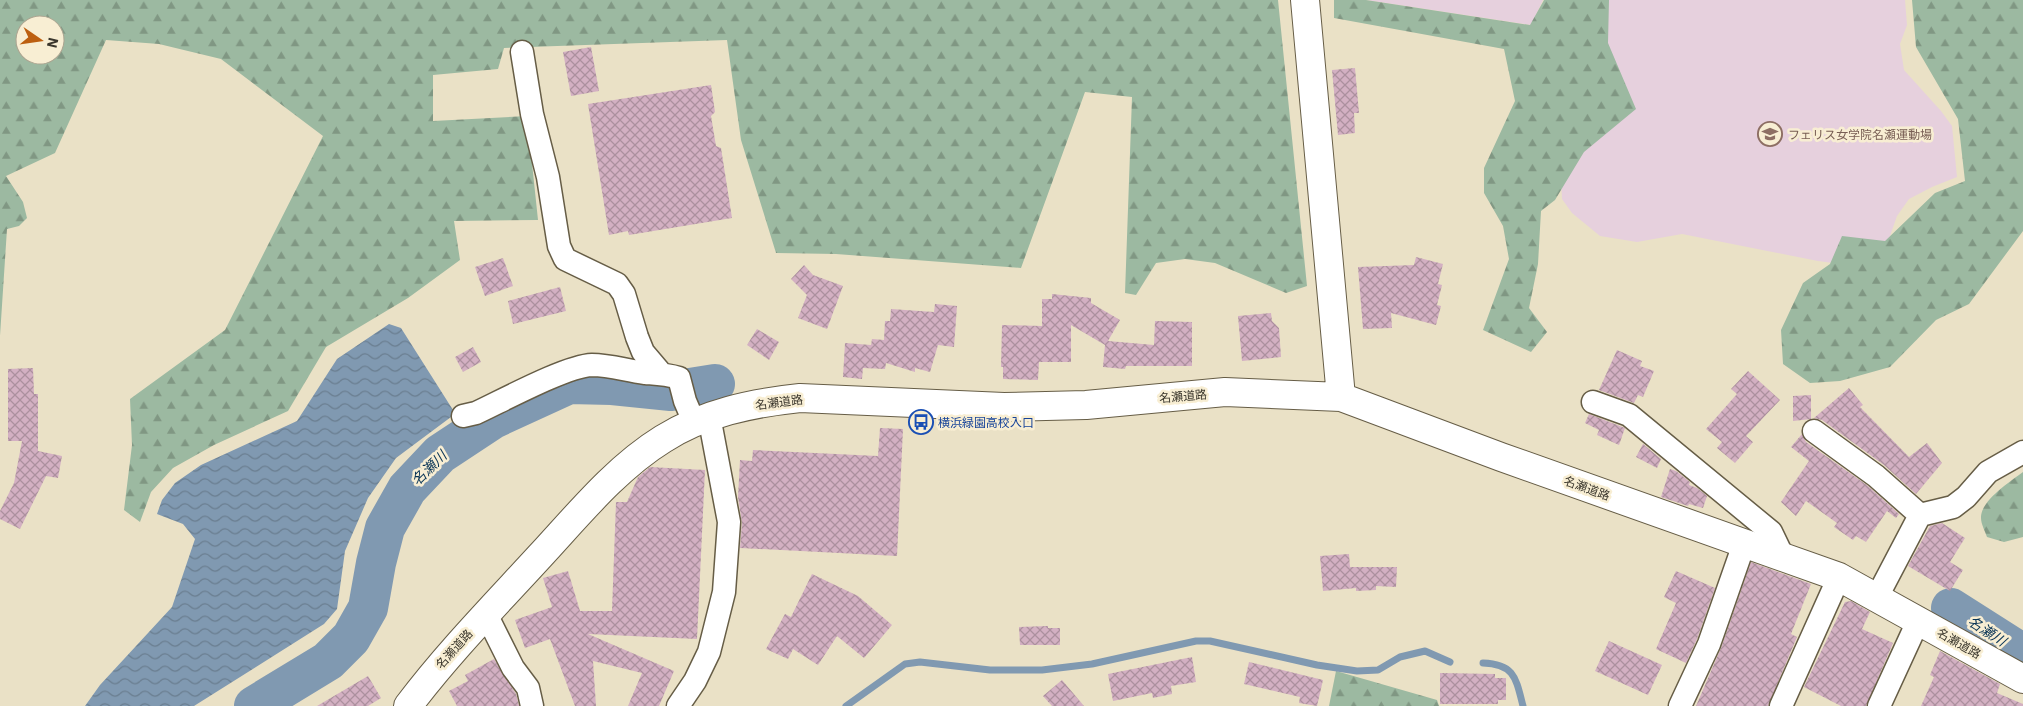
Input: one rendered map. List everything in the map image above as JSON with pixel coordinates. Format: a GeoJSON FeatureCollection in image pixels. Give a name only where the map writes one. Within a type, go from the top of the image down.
{"type":"FeatureCollection","features":[{"type":"Feature","properties":{"kind":"street"},"geometry":{"type":"LineString","coordinates":[[1305,0],[1341,397]]}},
{"type":"Feature","properties":{"kind":"street"},"geometry":{"type":"LineString","coordinates":[[522,52],[532,114],[548,177],[559,246],[565,259],[617,284],[624,294],[637,337],[644,352],[669,375],[696,413],[729,522],[724,592],[709,652],[695,681],[678,706]]}},
{"type":"Feature","properties":{"kind":"street"},"geometry":{"type":"LineString","coordinates":[[463,416],[476,413],[570,370],[590,365],[669,375]]}},
{"type":"Feature","properties":{"kind":"street","name":"名瀬道路"},"geometry":{"type":"LineString","coordinates":[[408,706],[431,675],[486,614],[592,500],[636,459],[696,413],[800,398],[1004,407],[1086,405],[1225,392],[1341,397],[1744,544],[1839,576],[1919,619],[2023,679]]}},
{"type":"Feature","properties":{"kind":"street"},"geometry":{"type":"LineString","coordinates":[[1593,402],[1629,415],[1771,532],[1783,557]]}},
{"type":"Feature","properties":{"kind":"street"},"geometry":{"type":"LineString","coordinates":[[1814,431],[1876,476],[1920,515]]}},
{"type":"Feature","properties":{"kind":"street"},"geometry":{"type":"LineString","coordinates":[[1877,597],[1920,515],[1953,507],[1966,497],[1988,472],[2023,452]]}},
{"type":"Feature","properties":{"kind":"street"},"geometry":{"type":"LineString","coordinates":[[1680,706],[1709,644],[1744,544]]}},
{"type":"Feature","properties":{"kind":"street"},"geometry":{"type":"LineString","coordinates":[[1781,706],[1839,576]]}},
{"type":"Feature","properties":{"kind":"street"},"geometry":{"type":"LineString","coordinates":[[486,614],[513,668],[528,688],[532,706]]}},
{"type":"Feature","properties":{"kind":"street"},"geometry":{"type":"LineString","coordinates":[[1879,706],[1919,619]]}},
{"type":"Feature","properties":{"kind":"shaded area"},"geometry":{"type":"Polygon","coordinates":[[[1366,0],[1543,0],[1531,25],[1366,0]]]}},
{"type":"Feature","properties":{"kind":"shaded area","name":"フェリス女学院名瀬運動場"},"geometry":{"type":"Polygon","coordinates":[[[1592,0],[1905,0],[1907,25],[1900,44],[1904,70],[1952,126],[1957,177],[1909,199],[1897,216],[1884,253],[1856,266],[1818,261],[1682,234],[1637,242],[1600,236],[1572,213],[1562,199],[1561,180],[1592,0]]]}},
{"type":"Feature","properties":{"kind":"green space"},"geometry":{"type":"Polygon","coordinates":[[[0,0],[1278,0],[1307,286],[1286,293],[1215,263],[1185,259],[1156,263],[1136,295],[1125,293],[1132,97],[1085,92],[1021,268],[836,254],[776,253],[741,140],[727,40],[504,48],[498,69],[433,75],[433,121],[527,116],[538,220],[454,221],[460,260],[408,298],[326,347],[288,411],[214,445],[173,468],[151,492],[140,522],[124,510],[132,445],[130,399],[225,330],[323,136],[221,59],[159,44],[106,40],[55,153],[6,176],[23,202],[27,218],[19,226],[7,229],[0,336],[0,0]]]}},
{"type":"Feature","properties":{"kind":"green space"},"geometry":{"type":"Polygon","coordinates":[[[1334,0],[1366,0],[1530,25],[1544,0],[1609,0],[1608,43],[1636,109],[1584,152],[1555,200],[1541,211],[1538,264],[1529,308],[1547,332],[1531,352],[1483,330],[1509,259],[1503,226],[1484,193],[1484,168],[1515,101],[1504,49],[1334,18],[1334,0]]]}},
{"type":"Feature","properties":{"kind":"green space"},"geometry":{"type":"Polygon","coordinates":[[[1912,0],[2023,0],[2023,231],[1969,304],[1936,320],[1890,367],[1840,381],[1810,383],[1783,364],[1781,330],[1803,283],[1830,264],[1842,236],[1885,241],[1935,193],[1965,181],[1958,119],[1916,47],[1912,0]]]}},
{"type":"Feature","properties":{"kind":"green space"},"geometry":{"type":"Polygon","coordinates":[[[2023,472],[2023,537],[2004,542],[1987,537],[1981,518],[1985,505],[1997,492],[2023,472]]]}},
{"type":"Feature","properties":{"kind":"green space"},"geometry":{"type":"Polygon","coordinates":[[[1336,671],[1437,700],[1439,706],[1329,706],[1336,671]]]}},
{"type":"Feature","properties":{"kind":"water"},"geometry":{"type":"Polygon","coordinates":[[[389,324],[401,328],[453,410],[451,417],[396,458],[368,498],[345,551],[337,609],[324,624],[194,706],[85,706],[100,685],[172,607],[195,539],[183,524],[157,514],[162,500],[175,483],[201,465],[297,421],[337,359],[389,324]]]}},
{"type":"Feature","properties":{"kind":"building"},"geometry":{"type":"Polygon","coordinates":[[[591,47],[599,91],[571,96],[563,52],[591,47]]]}},
{"type":"Feature","properties":{"kind":"building"},"geometry":{"type":"Polygon","coordinates":[[[1355,68],[1359,113],[1354,113],[1355,133],[1338,135],[1332,70],[1355,68]]]}},
{"type":"Feature","properties":{"kind":"building"},"geometry":{"type":"Polygon","coordinates":[[[711,85],[715,112],[711,116],[716,146],[721,148],[732,218],[629,235],[628,231],[609,235],[588,104],[711,85]]]}},
{"type":"Feature","properties":{"kind":"building"},"geometry":{"type":"Polygon","coordinates":[[[1416,257],[1443,264],[1438,284],[1442,285],[1437,305],[1441,306],[1436,325],[1391,313],[1392,328],[1363,329],[1358,267],[1414,265],[1416,257]]]}},
{"type":"Feature","properties":{"kind":"building"},"geometry":{"type":"Polygon","coordinates":[[[503,258],[513,286],[485,296],[475,267],[503,258]]]}},
{"type":"Feature","properties":{"kind":"building"},"geometry":{"type":"Polygon","coordinates":[[[804,265],[813,275],[843,286],[827,329],[798,318],[807,295],[791,279],[804,265]]]}},
{"type":"Feature","properties":{"kind":"building"},"geometry":{"type":"Polygon","coordinates":[[[560,287],[566,311],[513,324],[508,301],[560,287]]]}},
{"type":"Feature","properties":{"kind":"building"},"geometry":{"type":"Polygon","coordinates":[[[1052,294],[1091,298],[1091,303],[1120,320],[1108,341],[1154,345],[1155,321],[1192,322],[1192,366],[1126,366],[1125,369],[1103,367],[1105,345],[1071,325],[1071,362],[1039,362],[1038,380],[1003,379],[1003,367],[1001,367],[1002,325],[1042,326],[1042,299],[1052,299],[1052,294]]]}},
{"type":"Feature","properties":{"kind":"building"},"geometry":{"type":"Polygon","coordinates":[[[935,304],[957,306],[954,347],[938,345],[930,372],[915,368],[915,372],[886,363],[885,369],[863,368],[862,379],[843,377],[845,343],[871,345],[872,339],[884,340],[885,321],[890,321],[891,309],[934,312],[935,304]]]}},
{"type":"Feature","properties":{"kind":"building"},"geometry":{"type":"Polygon","coordinates":[[[1271,313],[1272,321],[1279,328],[1281,357],[1242,361],[1238,316],[1271,313]]]}},
{"type":"Feature","properties":{"kind":"building"},"geometry":{"type":"Polygon","coordinates":[[[757,329],[779,342],[769,360],[747,345],[757,329]]]}},
{"type":"Feature","properties":{"kind":"building"},"geometry":{"type":"Polygon","coordinates":[[[473,347],[481,362],[463,372],[455,357],[473,347]]]}},
{"type":"Feature","properties":{"kind":"building"},"geometry":{"type":"Polygon","coordinates":[[[1617,350],[1642,361],[1640,366],[1654,371],[1643,397],[1638,395],[1634,403],[1599,390],[1617,350]]]}},
{"type":"Feature","properties":{"kind":"building"},"geometry":{"type":"Polygon","coordinates":[[[33,368],[34,394],[38,394],[38,451],[62,456],[58,478],[46,476],[20,529],[0,519],[0,511],[14,483],[22,441],[8,441],[8,369],[33,368]]]}},
{"type":"Feature","properties":{"kind":"building"},"geometry":{"type":"Polygon","coordinates":[[[1748,371],[1780,400],[1746,436],[1753,442],[1735,463],[1717,448],[1722,442],[1706,429],[1737,394],[1731,389],[1748,371]]]}},
{"type":"Feature","properties":{"kind":"building"},"geometry":{"type":"Polygon","coordinates":[[[1849,388],[1863,405],[1860,407],[1909,457],[1927,443],[1942,463],[1916,494],[1884,465],[1822,420],[1814,418],[1849,388]]]}},
{"type":"Feature","properties":{"kind":"building"},"geometry":{"type":"Polygon","coordinates":[[[1811,395],[1811,419],[1793,421],[1793,396],[1811,395]]]}},
{"type":"Feature","properties":{"kind":"building"},"geometry":{"type":"Polygon","coordinates":[[[1589,414],[1625,428],[1619,445],[1597,435],[1599,430],[1585,423],[1589,414]]]}},
{"type":"Feature","properties":{"kind":"building"},"geometry":{"type":"Polygon","coordinates":[[[880,428],[903,429],[897,556],[740,548],[742,523],[738,497],[740,460],[752,461],[753,450],[878,456],[880,428]]]}},
{"type":"Feature","properties":{"kind":"building"},"geometry":{"type":"Polygon","coordinates":[[[1802,434],[1806,442],[1868,486],[1899,514],[1896,518],[1887,511],[1866,542],[1856,536],[1853,540],[1834,527],[1837,523],[1806,501],[1796,516],[1781,502],[1809,461],[1791,447],[1802,434]]]}},
{"type":"Feature","properties":{"kind":"building"},"geometry":{"type":"Polygon","coordinates":[[[1643,444],[1661,459],[1657,468],[1636,457],[1643,444]]]}},
{"type":"Feature","properties":{"kind":"building"},"geometry":{"type":"Polygon","coordinates":[[[650,467],[705,470],[697,639],[588,634],[674,671],[659,706],[628,706],[642,673],[593,661],[596,706],[575,706],[550,639],[525,648],[515,620],[552,607],[543,578],[568,571],[580,611],[612,611],[616,502],[627,502],[638,477],[650,467]]]}},
{"type":"Feature","properties":{"kind":"building"},"geometry":{"type":"Polygon","coordinates":[[[1670,469],[1676,471],[1690,482],[1689,485],[1697,488],[1707,496],[1703,508],[1689,504],[1688,506],[1661,497],[1670,469]]]}},
{"type":"Feature","properties":{"kind":"building"},"geometry":{"type":"Polygon","coordinates":[[[1942,523],[1965,538],[1950,562],[1963,570],[1950,591],[1908,566],[1930,526],[1942,523]]]}},
{"type":"Feature","properties":{"kind":"building"},"geometry":{"type":"Polygon","coordinates":[[[1349,554],[1350,567],[1397,567],[1396,587],[1376,586],[1376,590],[1356,591],[1356,588],[1323,591],[1320,556],[1349,554]]]}},
{"type":"Feature","properties":{"kind":"building"},"geometry":{"type":"Polygon","coordinates":[[[1751,562],[1811,584],[1791,634],[1797,637],[1768,706],[1696,706],[1721,648],[1751,562]]]}},
{"type":"Feature","properties":{"kind":"building"},"geometry":{"type":"Polygon","coordinates":[[[1676,571],[1715,588],[1697,639],[1686,663],[1656,649],[1676,603],[1664,597],[1676,571]]]}},
{"type":"Feature","properties":{"kind":"building"},"geometry":{"type":"Polygon","coordinates":[[[812,574],[858,596],[892,625],[864,658],[837,636],[818,665],[793,649],[788,659],[766,649],[785,614],[791,617],[812,574]]]}},
{"type":"Feature","properties":{"kind":"building"},"geometry":{"type":"Polygon","coordinates":[[[1851,601],[1870,612],[1862,629],[1893,643],[1866,706],[1841,706],[1804,687],[1845,602],[1851,601]]]}},
{"type":"Feature","properties":{"kind":"building"},"geometry":{"type":"Polygon","coordinates":[[[1048,626],[1048,628],[1060,628],[1060,645],[1020,645],[1019,627],[1048,626]]]}},
{"type":"Feature","properties":{"kind":"building"},"geometry":{"type":"Polygon","coordinates":[[[1609,641],[1662,665],[1648,695],[1595,671],[1609,641]]]}},
{"type":"Feature","properties":{"kind":"building"},"geometry":{"type":"Polygon","coordinates":[[[1940,651],[2000,684],[1997,693],[2023,704],[2023,706],[1921,706],[1934,677],[1930,675],[1940,651]]]}},
{"type":"Feature","properties":{"kind":"building"},"geometry":{"type":"Polygon","coordinates":[[[1192,657],[1196,682],[1171,686],[1172,694],[1153,698],[1152,693],[1113,701],[1108,674],[1192,657]]]}},
{"type":"Feature","properties":{"kind":"building"},"geometry":{"type":"Polygon","coordinates":[[[494,659],[516,694],[519,706],[457,706],[449,691],[468,681],[465,675],[494,659]]]}},
{"type":"Feature","properties":{"kind":"building"},"geometry":{"type":"Polygon","coordinates":[[[1249,662],[1323,680],[1317,706],[1299,703],[1300,697],[1244,684],[1249,662]]]}},
{"type":"Feature","properties":{"kind":"building"},"geometry":{"type":"Polygon","coordinates":[[[1440,673],[1495,674],[1495,678],[1506,678],[1506,700],[1498,700],[1498,704],[1440,704],[1440,673]]]}},
{"type":"Feature","properties":{"kind":"building"},"geometry":{"type":"Polygon","coordinates":[[[368,676],[381,698],[368,706],[317,706],[368,676]]]}},
{"type":"Feature","properties":{"kind":"building"},"geometry":{"type":"Polygon","coordinates":[[[1062,680],[1084,706],[1052,706],[1043,696],[1062,680]]]}},
{"type":"Feature","properties":{"kind":"waterway","name":"名瀬川"},"geometry":{"type":"LineString","coordinates":[[254,706],[328,661],[351,638],[368,608],[376,563],[385,528],[407,489],[440,454],[493,419],[569,384],[612,385],[671,391],[715,384]]}},
{"type":"Feature","properties":{"kind":"waterway","name":"名瀬川"},"geometry":{"type":"LineString","coordinates":[[1951,608],[2023,654]]}},
{"type":"Feature","properties":{"kind":"waterway"},"geometry":{"type":"LineString","coordinates":[[846,706],[905,664],[920,662],[990,670],[1042,670],[1092,664],[1196,641],[1210,641],[1317,665],[1357,671],[1378,670],[1400,657],[1425,651],[1450,662]]}},
{"type":"Feature","properties":{"kind":"waterway"},"geometry":{"type":"LineString","coordinates":[[1483,663],[1502,666],[1508,670],[1516,681],[1523,706]]}},
{"type":"Feature","properties":{"kind":"place","name":"フェリス女学院名瀬運動場"},"geometry":{"type":"Point","coordinates":[1770,134]}},
{"type":"Feature","properties":{"kind":"place","name":"横浜緑園高校入口"},"geometry":{"type":"Point","coordinates":[921,422]}}]}
